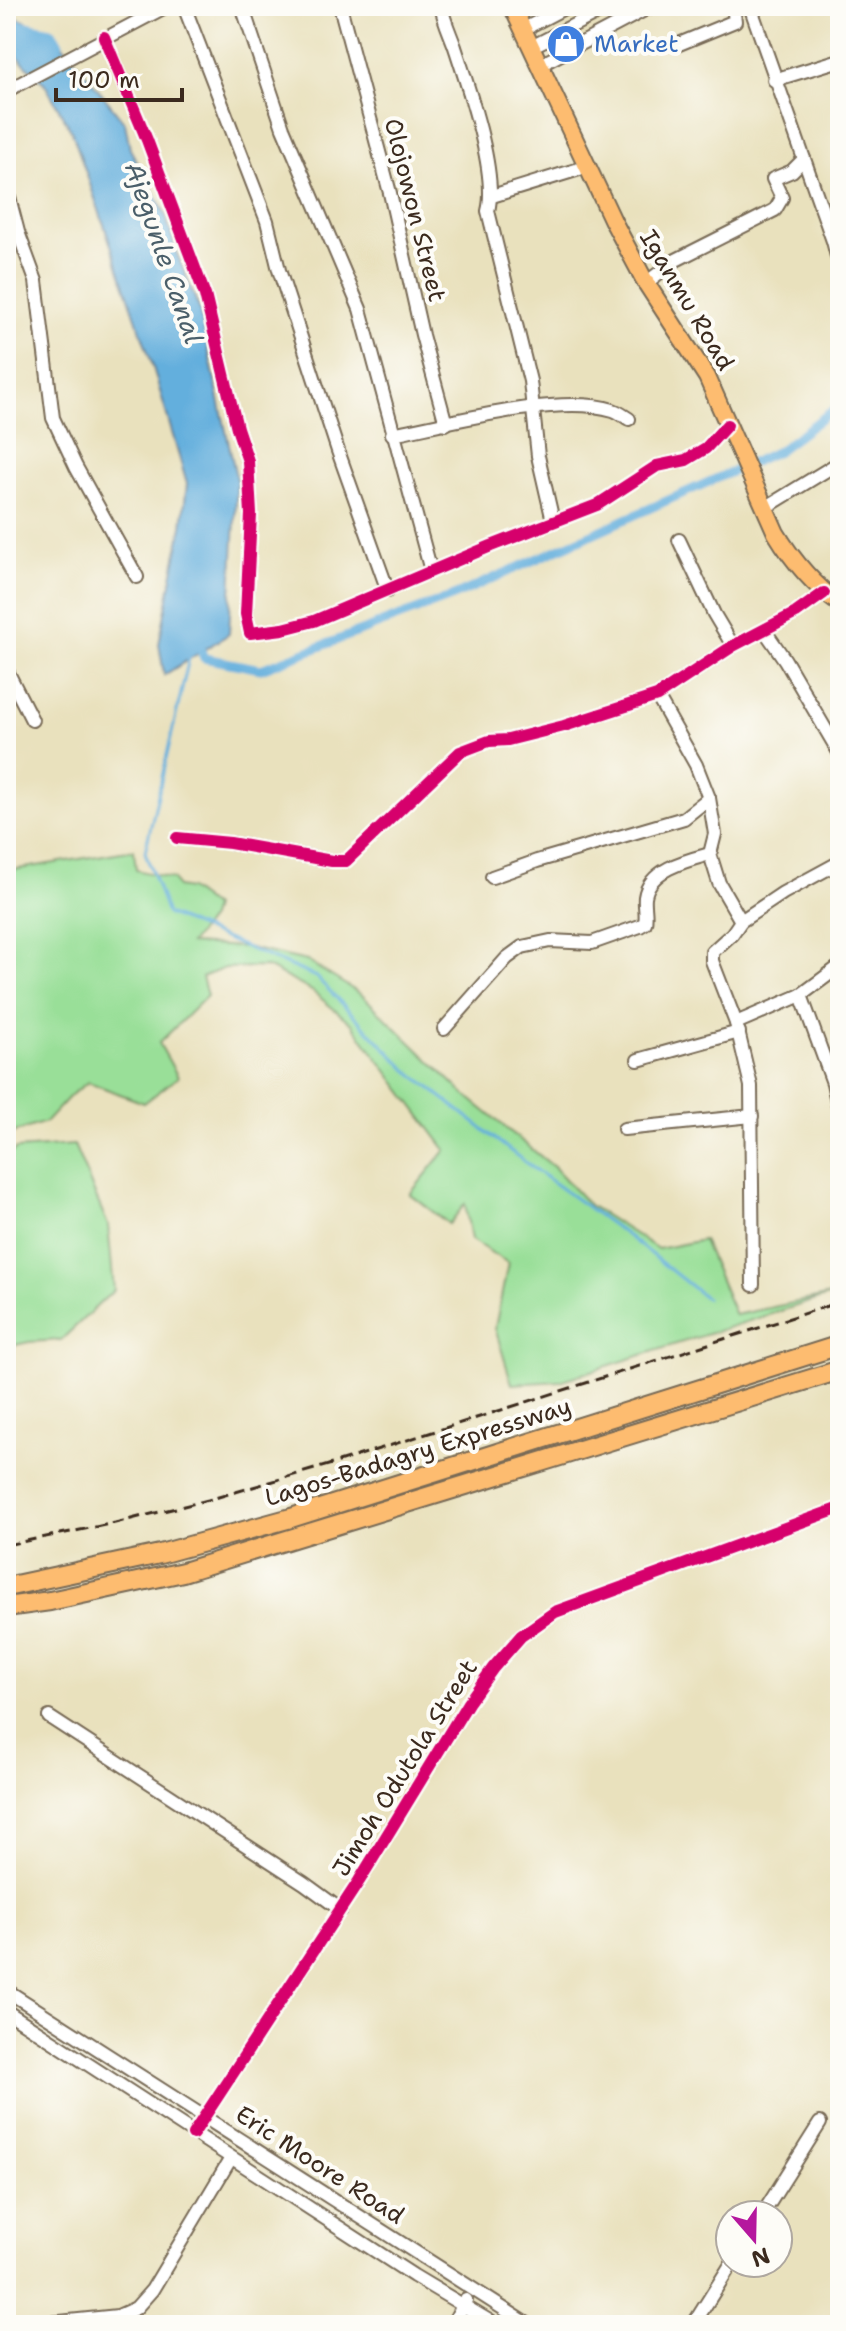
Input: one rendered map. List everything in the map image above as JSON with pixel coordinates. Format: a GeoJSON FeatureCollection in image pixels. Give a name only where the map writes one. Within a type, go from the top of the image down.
{"type":"FeatureCollection","features":[{"type":"Feature","properties":{"kind":"highway","name":"Lagos-Badagry Expressway"},"geometry":{"type":"LineString","coordinates":[[6,1587],[160,1554],[291,1518],[840,1345]]}},
{"type":"Feature","properties":{"kind":"highway","name":"Lagos-Badagry Expressway"},"geometry":{"type":"LineString","coordinates":[[6,1607],[50,1601],[183,1572],[840,1370]]}},
{"type":"Feature","properties":{"kind":"main road","name":"Iganmu Road"},"geometry":{"type":"LineString","coordinates":[[518,6],[587,166]]}},
{"type":"Feature","properties":{"kind":"main road","name":"Iganmu Road"},"geometry":{"type":"LineString","coordinates":[[518,6],[587,166],[649,283],[707,377],[767,497],[770,523],[788,553],[840,604]]}},
{"type":"Feature","properties":{"kind":"street"},"geometry":{"type":"LineString","coordinates":[[6,91],[167,6]]}},
{"type":"Feature","properties":{"kind":"street"},"geometry":{"type":"LineString","coordinates":[[184,6],[267,221],[279,270],[338,451],[388,591]]}},
{"type":"Feature","properties":{"kind":"street"},"geometry":{"type":"LineString","coordinates":[[242,6],[283,128],[360,309],[431,571]]}},
{"type":"Feature","properties":{"kind":"street","name":"Olojowon Street"},"geometry":{"type":"LineString","coordinates":[[340,6],[390,193],[446,424]]}},
{"type":"Feature","properties":{"kind":"street"},"geometry":{"type":"LineString","coordinates":[[441,6],[479,126],[492,196],[488,211],[520,332],[538,456],[553,521]]}},
{"type":"Feature","properties":{"kind":"street"},"geometry":{"type":"LineString","coordinates":[[526,28],[568,6]]}},
{"type":"Feature","properties":{"kind":"street"},"geometry":{"type":"LineString","coordinates":[[535,45],[611,6]]}},
{"type":"Feature","properties":{"kind":"street"},"geometry":{"type":"LineString","coordinates":[[544,63],[652,6]]}},
{"type":"Feature","properties":{"kind":"street"},"geometry":{"type":"LineString","coordinates":[[679,44],[735,21],[733,6]]}},
{"type":"Feature","properties":{"kind":"street"},"geometry":{"type":"LineString","coordinates":[[750,6],[840,268]]}},
{"type":"Feature","properties":{"kind":"street"},"geometry":{"type":"LineString","coordinates":[[102,38],[147,140],[205,295],[248,461],[251,514],[246,614],[250,633],[314,621],[388,591],[597,505],[657,466],[686,460],[734,435]]}},
{"type":"Feature","properties":{"kind":"street"},"geometry":{"type":"LineString","coordinates":[[774,80],[840,60]]}},
{"type":"Feature","properties":{"kind":"street"},"geometry":{"type":"LineString","coordinates":[[649,283],[676,260],[775,210],[782,198],[773,179],[792,171],[804,159]]}},
{"type":"Feature","properties":{"kind":"street"},"geometry":{"type":"LineString","coordinates":[[492,196],[587,166]]}},
{"type":"Feature","properties":{"kind":"street"},"geometry":{"type":"LineString","coordinates":[[6,186],[36,281],[53,418],[76,467],[137,577]]}},
{"type":"Feature","properties":{"kind":"street"},"geometry":{"type":"LineString","coordinates":[[392,434],[533,408],[586,406],[614,410],[629,419]]}},
{"type":"Feature","properties":{"kind":"street"},"geometry":{"type":"LineString","coordinates":[[767,497],[840,462]]}},
{"type":"Feature","properties":{"kind":"street"},"geometry":{"type":"LineString","coordinates":[[679,540],[714,614],[733,646]]}},
{"type":"Feature","properties":{"kind":"street"},"geometry":{"type":"LineString","coordinates":[[177,838],[346,861],[460,752],[489,741],[508,740],[564,726],[657,696],[733,646],[832,593]]}},
{"type":"Feature","properties":{"kind":"street"},"geometry":{"type":"LineString","coordinates":[[765,631],[840,754]]}},
{"type":"Feature","properties":{"kind":"street"},"geometry":{"type":"LineString","coordinates":[[6,669],[32,720]]}},
{"type":"Feature","properties":{"kind":"street"},"geometry":{"type":"LineString","coordinates":[[657,696],[696,765],[709,798],[715,834],[710,854],[719,883],[741,921]]}},
{"type":"Feature","properties":{"kind":"street"},"geometry":{"type":"LineString","coordinates":[[492,877],[578,848],[684,818],[709,798]]}},
{"type":"Feature","properties":{"kind":"street"},"geometry":{"type":"LineString","coordinates":[[444,1029],[507,958],[522,947],[550,941],[592,943],[640,926],[645,923],[646,893],[653,879],[683,862],[710,854]]}},
{"type":"Feature","properties":{"kind":"street"},"geometry":{"type":"LineString","coordinates":[[753,1285],[751,1086],[738,1027],[712,961],[712,952],[741,921],[783,893],[840,862]]}},
{"type":"Feature","properties":{"kind":"street"},"geometry":{"type":"LineString","coordinates":[[638,1060],[738,1027],[801,995],[840,966]]}},
{"type":"Feature","properties":{"kind":"street"},"geometry":{"type":"LineString","coordinates":[[801,995],[833,1083],[840,1115]]}},
{"type":"Feature","properties":{"kind":"street"},"geometry":{"type":"LineString","coordinates":[[624,1129],[752,1116]]}},
{"type":"Feature","properties":{"kind":"street","name":"Jimoh Odutola Street"},"geometry":{"type":"LineString","coordinates":[[193,2134],[341,1910],[468,1703],[521,1636],[555,1612],[840,1508]]}},
{"type":"Feature","properties":{"kind":"street"},"geometry":{"type":"LineString","coordinates":[[49,1717],[341,1910]]}},
{"type":"Feature","properties":{"kind":"street","name":"Eric Moore Road"},"geometry":{"type":"LineString","coordinates":[[6,1990],[529,2325]]}},
{"type":"Feature","properties":{"kind":"street","name":"Eric Moore Road"},"geometry":{"type":"LineString","coordinates":[[6,2011],[193,2134],[496,2325]]}},
{"type":"Feature","properties":{"kind":"street"},"geometry":{"type":"LineString","coordinates":[[772,2199],[820,2123]]}},
{"type":"Feature","properties":{"kind":"street"},"geometry":{"type":"LineString","coordinates":[[30,2325],[118,2316],[140,2305],[231,2158]]}},
{"type":"Feature","properties":{"kind":"street"},"geometry":{"type":"LineString","coordinates":[[693,2325],[722,2279]]}},
{"type":"Feature","properties":{"kind":"street"},"geometry":{"type":"LineString","coordinates":[[452,2325],[473,2291]]}},
{"type":"Feature","properties":{"kind":"green space"},"geometry":{"type":"Polygon","coordinates":[[[134,850],[136,870],[173,879],[177,887],[189,889],[213,907],[210,918],[190,944],[245,947],[307,961],[362,995],[463,1093],[555,1168],[589,1205],[658,1249],[703,1240],[735,1315],[831,1295],[560,1381],[512,1384],[495,1328],[508,1263],[471,1240],[465,1204],[449,1224],[410,1194],[446,1150],[352,1024],[312,991],[267,967],[225,968],[202,977],[207,996],[159,1043],[178,1077],[144,1103],[88,1082],[46,1122],[6,1135],[6,871],[134,850]]]}},
{"type":"Feature","properties":{"kind":"green space"},"geometry":{"type":"Polygon","coordinates":[[[74,1145],[108,1225],[114,1290],[61,1340],[6,1347],[6,1156],[17,1149],[74,1145]]]}},
{"type":"Feature","properties":{"kind":"water"},"geometry":{"type":"Polygon","coordinates":[[[6,13],[54,34],[125,123],[130,149],[165,213],[177,254],[199,308],[237,481],[229,634],[164,675],[159,644],[187,484],[152,364],[72,132],[45,84],[6,45],[6,13]]]}},
{"type":"Feature","properties":{"kind":"waterway","name":"Ajegunle Canal"},"geometry":{"type":"LineString","coordinates":[[6,22],[51,31],[59,43]]}},
{"type":"Feature","properties":{"kind":"waterway","name":"Ajegunle Canal"},"geometry":{"type":"LineString","coordinates":[[198,643],[204,658],[261,669],[456,595],[778,451],[840,405]]}},
{"type":"Feature","properties":{"kind":"waterway"},"geometry":{"type":"LineString","coordinates":[[189,658],[145,852],[167,914],[316,977],[406,1069],[706,1298]]}},
{"type":"Feature","properties":{"kind":"railway"},"geometry":{"type":"LineString","coordinates":[[6,1545],[208,1500],[332,1464],[840,1302]]}},
{"type":"Feature","properties":{"kind":"cycle path"},"geometry":{"type":"LineString","coordinates":[[104,37],[147,140],[205,295],[248,461],[251,514],[246,614],[250,633],[314,621],[597,505],[657,466],[686,460],[706,448],[727,425]]}},
{"type":"Feature","properties":{"kind":"cycle path"},"geometry":{"type":"LineString","coordinates":[[177,838],[346,861],[460,752],[489,741],[508,740],[564,726],[657,696],[733,646],[796,613],[824,593]]}},
{"type":"Feature","properties":{"kind":"cycle path"},"geometry":{"type":"LineString","coordinates":[[193,2134],[359,1881],[468,1703],[521,1636],[555,1612],[840,1508]]}},
{"type":"Feature","properties":{"kind":"place","name":"Market"},"geometry":{"type":"Point","coordinates":[566,44]}}]}
